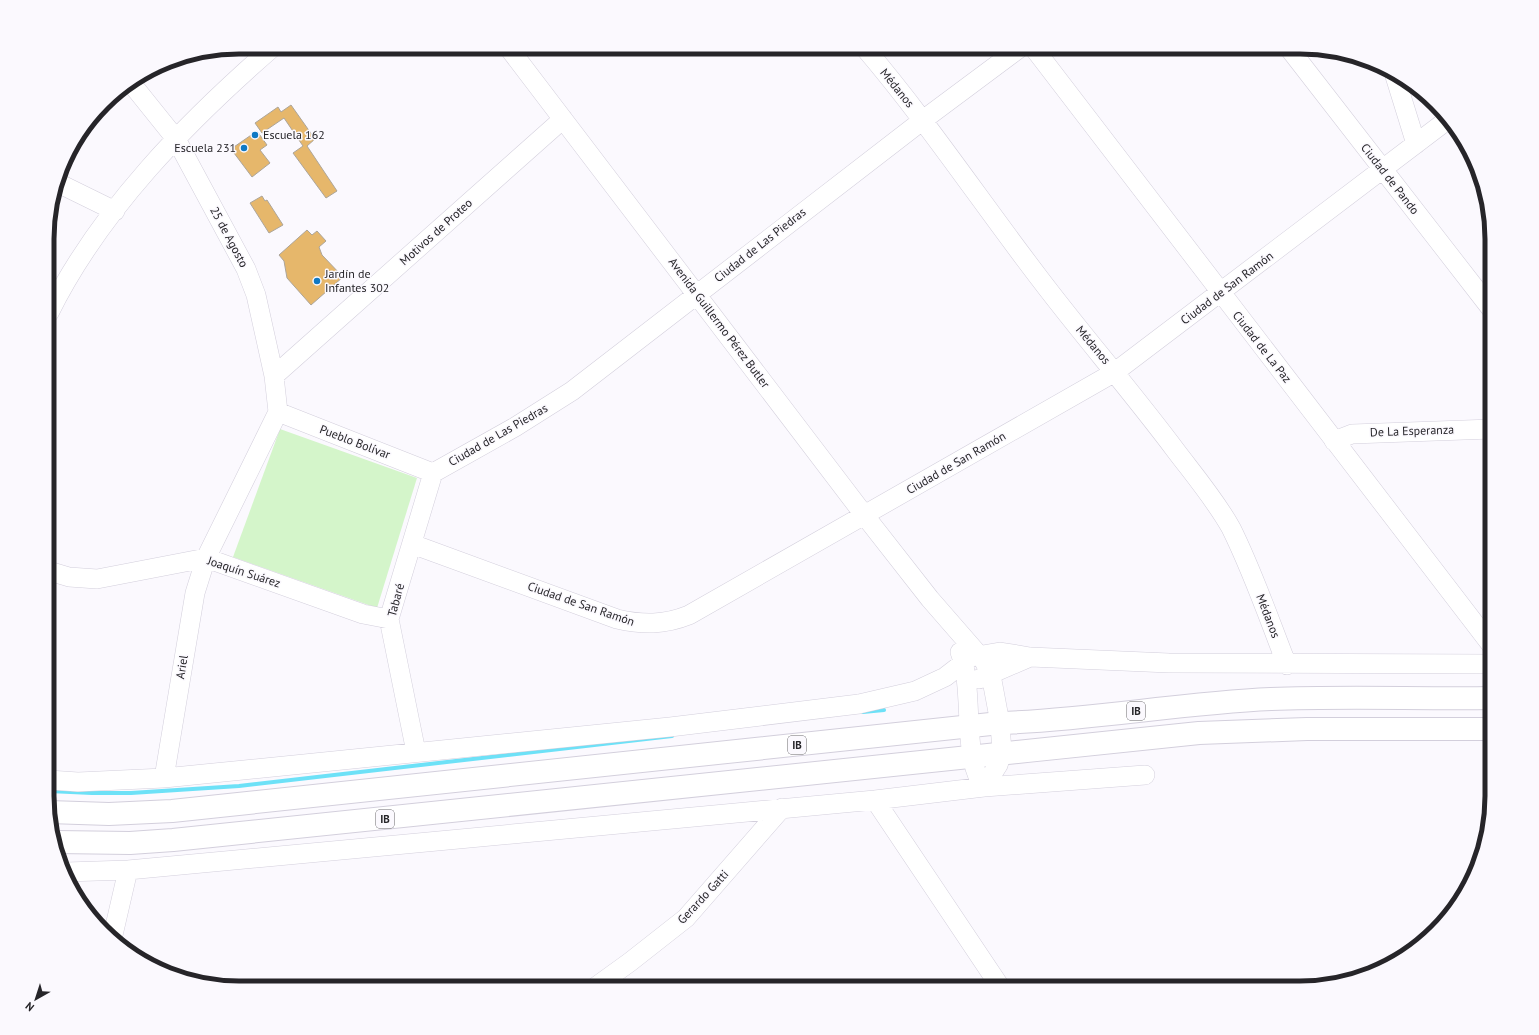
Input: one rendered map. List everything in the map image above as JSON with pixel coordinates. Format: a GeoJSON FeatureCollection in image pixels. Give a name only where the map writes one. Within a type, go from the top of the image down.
{"type":"FeatureCollection","features":[{"type":"Feature","properties":{"kind":"highway","name":"IB"},"geometry":{"type":"LineString","coordinates":[[55,812],[109,814],[172,811],[970,726],[1032,722],[1197,704],[1271,699],[1485,698]]}},
{"type":"Feature","properties":{"kind":"highway","name":"IB"},"geometry":{"type":"LineString","coordinates":[[60,842],[130,843],[181,839],[1199,733],[1307,729],[1485,729]]}},
{"type":"Feature","properties":{"kind":"street"},"geometry":{"type":"LineString","coordinates":[[54,304],[86,250],[115,211],[176,139],[266,54]]}},
{"type":"Feature","properties":{"kind":"street","name":"Avenida Guillermo Pérez Butler"},"geometry":{"type":"LineString","coordinates":[[513,54],[865,516],[930,598],[972,658],[991,675],[1000,723],[1002,753]]}},
{"type":"Feature","properties":{"kind":"street","name":"Médanos"},"geometry":{"type":"LineString","coordinates":[[870,54],[923,120],[986,209],[1054,298],[1115,372],[1207,491],[1230,527],[1251,573],[1287,665]]}},
{"type":"Feature","properties":{"kind":"street","name":"Ciudad de Las Piedras"},"geometry":{"type":"LineString","coordinates":[[433,473],[515,427],[572,391],[923,120],[1012,54]]}},
{"type":"Feature","properties":{"kind":"street","name":"Ciudad de La Paz"},"geometry":{"type":"LineString","coordinates":[[1038,54],[1485,637]]}},
{"type":"Feature","properties":{"kind":"street","name":"Ciudad de Pando"},"geometry":{"type":"LineString","coordinates":[[1293,54],[1485,301]]}},
{"type":"Feature","properties":{"kind":"street"},"geometry":{"type":"LineString","coordinates":[[1397,82],[1416,144]]}},
{"type":"Feature","properties":{"kind":"street","name":"25 de Agosto"},"geometry":{"type":"LineString","coordinates":[[133,87],[176,139],[246,269],[256,295],[274,376],[278,412]]}},
{"type":"Feature","properties":{"kind":"street","name":"Motivos de Proteo"},"geometry":{"type":"LineString","coordinates":[[274,376],[563,119]]}},
{"type":"Feature","properties":{"kind":"street","name":"Ciudad de San Ramón"},"geometry":{"type":"LineString","coordinates":[[412,544],[617,619],[653,624],[672,622],[689,615],[865,516],[1115,372],[1444,123]]}},
{"type":"Feature","properties":{"kind":"street"},"geometry":{"type":"LineString","coordinates":[[62,185],[115,211]]}},
{"type":"Feature","properties":{"kind":"street","name":"Pueblo Bolívar"},"geometry":{"type":"LineString","coordinates":[[278,412],[433,473]]}},
{"type":"Feature","properties":{"kind":"street","name":"Ariel"},"geometry":{"type":"LineString","coordinates":[[164,778],[194,593],[206,558],[278,412]]}},
{"type":"Feature","properties":{"kind":"street","name":"De La Esperanza"},"geometry":{"type":"LineString","coordinates":[[1334,441],[1352,434],[1485,429]]}},
{"type":"Feature","properties":{"kind":"street","name":"Tabaré"},"geometry":{"type":"LineString","coordinates":[[416,752],[389,619],[433,473]]}},
{"type":"Feature","properties":{"kind":"street","name":"Joaquín Suárez"},"geometry":{"type":"LineString","coordinates":[[54,572],[69,577],[97,579],[206,558],[362,614],[389,619]]}},
{"type":"Feature","properties":{"kind":"street"},"geometry":{"type":"LineString","coordinates":[[54,780],[78,782],[164,778],[686,725],[859,704],[915,691],[944,677],[972,658],[1000,652],[1030,657],[1169,663],[1287,665],[1485,664]]}},
{"type":"Feature","properties":{"kind":"street"},"geometry":{"type":"LineString","coordinates":[[915,691],[925,692],[967,684],[1030,657]]}},
{"type":"Feature","properties":{"kind":"street"},"geometry":{"type":"LineString","coordinates":[[972,658],[967,684],[972,756],[975,771],[984,787]]}},
{"type":"Feature","properties":{"kind":"street"},"geometry":{"type":"LineString","coordinates":[[984,787],[998,765],[1002,753]]}},
{"type":"Feature","properties":{"kind":"street"},"geometry":{"type":"LineString","coordinates":[[70,872],[128,870],[875,800],[984,787],[1144,774]]}},
{"type":"Feature","properties":{"kind":"street"},"geometry":{"type":"LineString","coordinates":[[875,800],[996,981]]}},
{"type":"Feature","properties":{"kind":"street","name":"Gerardo Gatti"},"geometry":{"type":"LineString","coordinates":[[604,981],[686,918],[782,808]]}},
{"type":"Feature","properties":{"kind":"street"},"geometry":{"type":"LineString","coordinates":[[114,932],[128,870]]}},
{"type":"Feature","properties":{"kind":"green space"},"geometry":{"type":"Polygon","coordinates":[[[280,429],[417,478],[377,608],[233,557],[280,429]]]}},
{"type":"Feature","properties":{"kind":"building"},"geometry":{"type":"Polygon","coordinates":[[[291,105],[315,139],[307,146],[337,191],[326,198],[293,153],[303,146],[284,118],[262,133],[255,123],[278,107],[281,112],[291,105]]]}},
{"type":"Feature","properties":{"kind":"building"},"geometry":{"type":"Polygon","coordinates":[[[257,131],[267,145],[260,150],[270,163],[252,177],[231,149],[257,131]]]}},
{"type":"Feature","properties":{"kind":"building"},"geometry":{"type":"Polygon","coordinates":[[[262,196],[265,201],[267,200],[283,225],[269,233],[250,203],[262,196]]]}},
{"type":"Feature","properties":{"kind":"building"},"geometry":{"type":"Polygon","coordinates":[[[307,230],[312,235],[317,231],[326,241],[319,247],[322,255],[343,277],[311,305],[287,278],[284,261],[279,255],[307,230]]]}},
{"type":"Feature","properties":{"kind":"waterway"},"geometry":{"type":"LineString","coordinates":[[863,712],[884,710]]}},
{"type":"Feature","properties":{"kind":"waterway"},"geometry":{"type":"LineString","coordinates":[[54,791],[131,793],[239,786],[672,736]]}},
{"type":"Feature","properties":{"kind":"place","name":"Escuela 162"},"geometry":{"type":"Point","coordinates":[255,135]}},
{"type":"Feature","properties":{"kind":"place","name":"Escuela 231"},"geometry":{"type":"Point","coordinates":[244,148]}},
{"type":"Feature","properties":{"kind":"place","name":"Jardín de Infantes 302"},"geometry":{"type":"Point","coordinates":[317,281]}}]}
